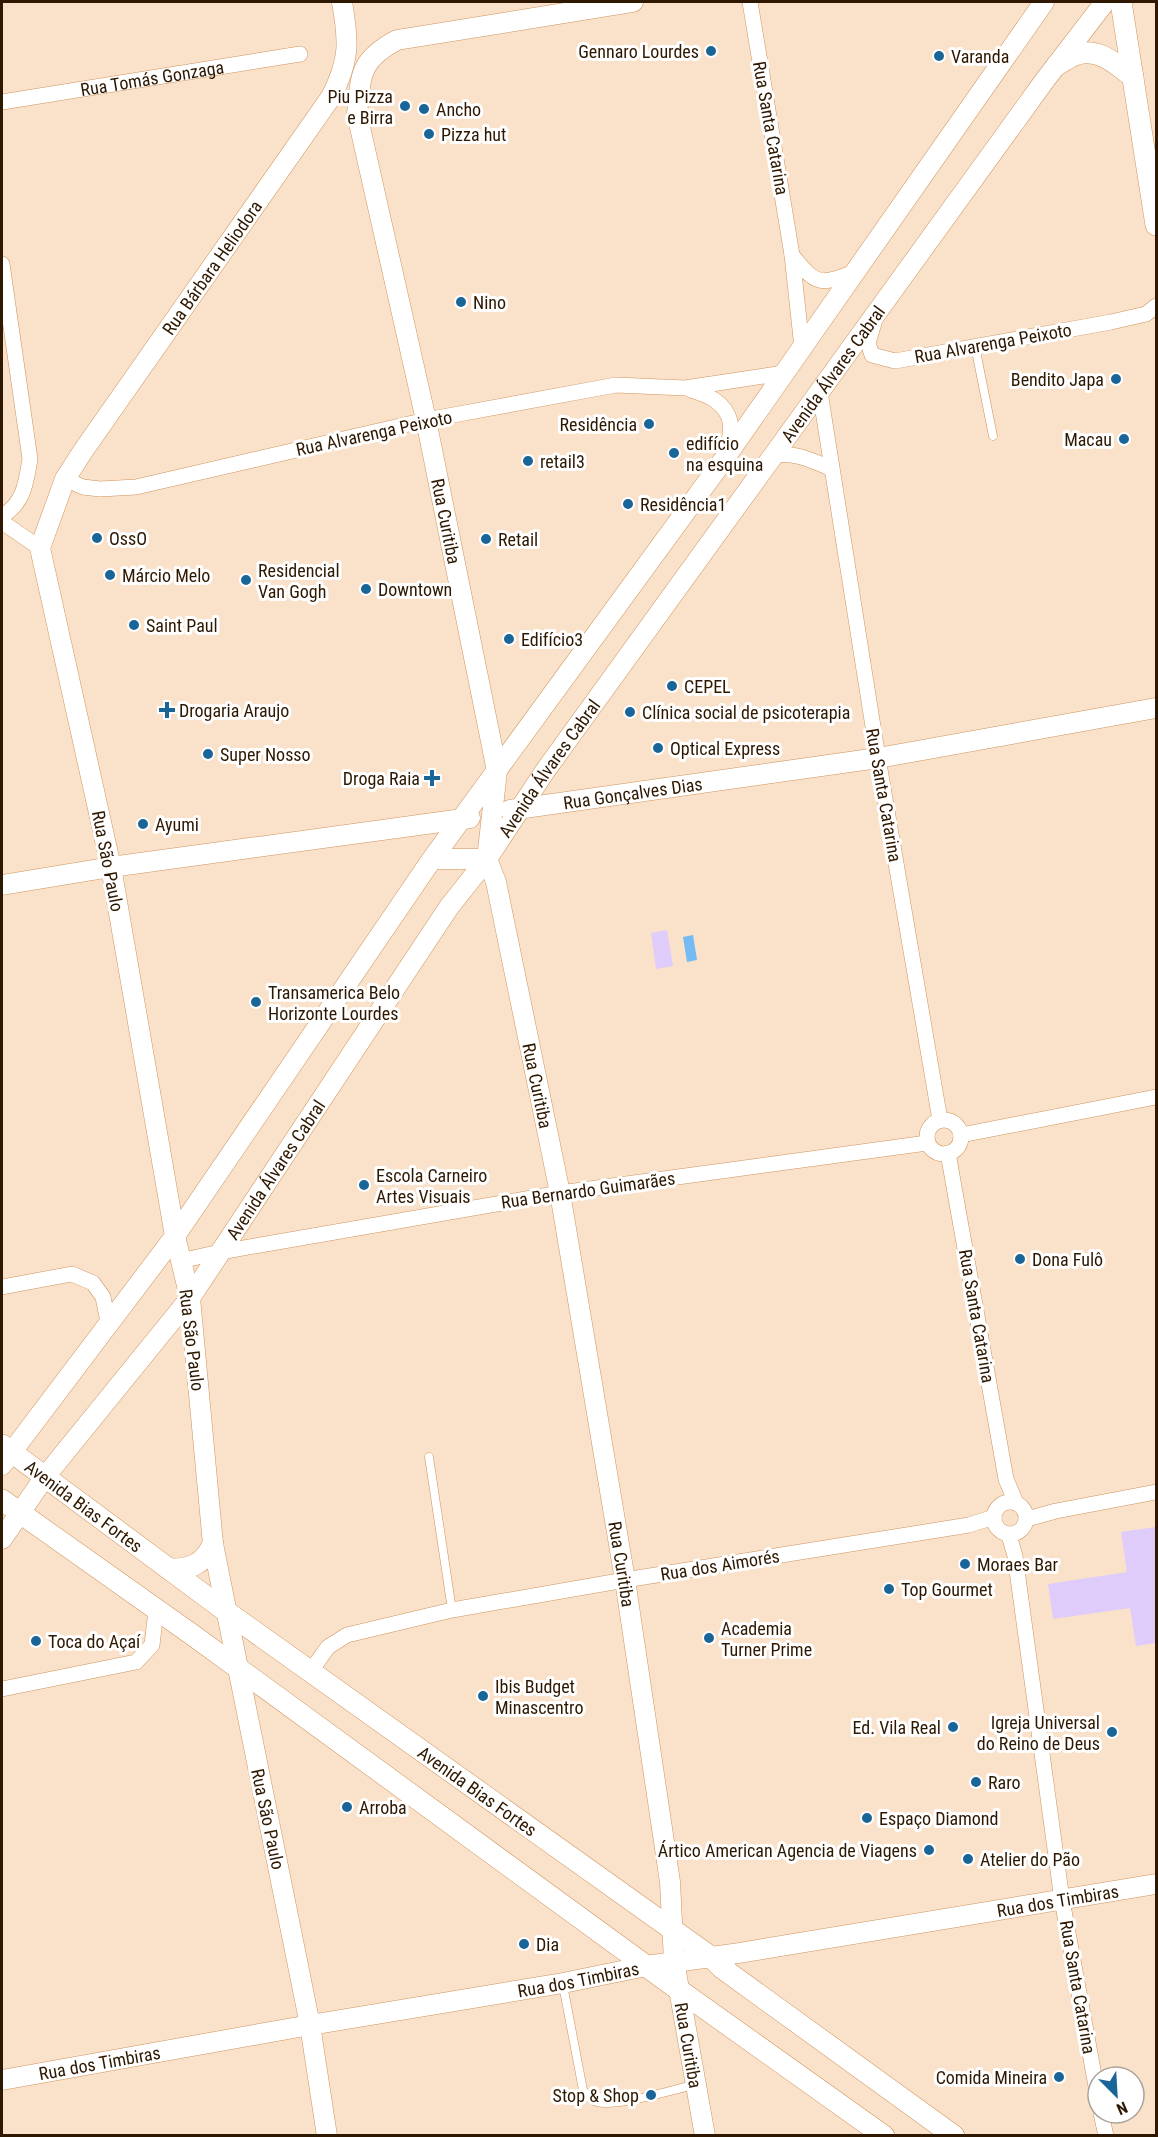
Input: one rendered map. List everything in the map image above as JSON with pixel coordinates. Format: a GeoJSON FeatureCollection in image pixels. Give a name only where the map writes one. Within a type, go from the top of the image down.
{"type":"FeatureCollection","features":[{"type":"Feature","properties":{"kind":"main road"},"geometry":{"type":"LineString","coordinates":[[1121,2],[1156,225]]}},
{"type":"Feature","properties":{"kind":"main road"},"geometry":{"type":"LineString","coordinates":[[1057,65],[1077,54],[1093,54],[1106,57],[1133,76]]}},
{"type":"Feature","properties":{"kind":"main road","name":"Avenida Bias Fortes"},"geometry":{"type":"LineString","coordinates":[[5,1454],[44,1478],[310,1672],[711,1958],[954,2136]]}},
{"type":"Feature","properties":{"kind":"main road"},"geometry":{"type":"LineString","coordinates":[[2,1500],[884,2136]]}},
{"type":"Feature","properties":{"kind":"main road"},"geometry":{"type":"LineString","coordinates":[[169,1569],[193,1567],[206,1557],[213,1544]]}},
{"type":"Feature","properties":{"kind":"street","name":"Rua Bárbara Heliodora"},"geometry":{"type":"LineString","coordinates":[[65,479],[331,98],[341,76],[347,53],[347,32],[342,2]]}},
{"type":"Feature","properties":{"kind":"street","name":"Rua Curitiba"},"geometry":{"type":"LineString","coordinates":[[633,2],[397,40],[379,49],[368,60],[361,77],[357,114],[426,420],[496,771],[487,859],[496,882],[560,1193],[625,1580],[670,1882],[674,1961],[705,2136]]}},
{"type":"Feature","properties":{"kind":"street","name":"Rua Santa Catarina"},"geometry":{"type":"LineString","coordinates":[[750,2],[792,255],[802,348]]}},
{"type":"Feature","properties":{"kind":"street"},"geometry":{"type":"LineString","coordinates":[[5,1454],[175,1236],[432,859],[727,455],[1044,2]]}},
{"type":"Feature","properties":{"kind":"street","name":"Avenida Álvares Cabral"},"geometry":{"type":"LineString","coordinates":[[2,1539],[44,1478],[190,1298],[449,907],[487,859],[518,809],[1057,65],[1106,2]]}},
{"type":"Feature","properties":{"kind":"street","name":"Rua Tomás Gonzaga"},"geometry":{"type":"LineString","coordinates":[[2,102],[300,54]]}},
{"type":"Feature","properties":{"kind":"street"},"geometry":{"type":"LineString","coordinates":[[331,98],[341,98],[349,102],[357,114]]}},
{"type":"Feature","properties":{"kind":"street"},"geometry":{"type":"LineString","coordinates":[[792,255],[808,275],[819,280],[829,282],[857,271]]}},
{"type":"Feature","properties":{"kind":"street"},"geometry":{"type":"LineString","coordinates":[[2,264],[30,459],[20,501],[2,516]]}},
{"type":"Feature","properties":{"kind":"street","name":"Rua Alvarenga Peixoto"},"geometry":{"type":"LineString","coordinates":[[878,313],[868,343],[872,355],[895,361],[1146,314],[1156,306]]}},
{"type":"Feature","properties":{"kind":"street","name":"Rua Alvarenga Peixoto"},"geometry":{"type":"LineString","coordinates":[[65,479],[83,487],[100,489],[136,487],[426,420],[616,385],[686,388],[784,373]]}},
{"type":"Feature","properties":{"kind":"street","name":"Rua Alvarenga Peixoto"},"geometry":{"type":"LineString","coordinates":[[686,388],[711,396],[722,408],[730,422],[727,455]]}},
{"type":"Feature","properties":{"kind":"street","name":"Rua Santa Catarina"},"geometry":{"type":"LineString","coordinates":[[820,392],[830,468],[940,1120]]}},
{"type":"Feature","properties":{"kind":"street"},"geometry":{"type":"LineString","coordinates":[[774,455],[786,454],[803,457],[830,468]]}},
{"type":"Feature","properties":{"kind":"street"},"geometry":{"type":"LineString","coordinates":[[2,522],[40,548],[65,479]]}},
{"type":"Feature","properties":{"kind":"street","name":"Rua São Paulo"},"geometry":{"type":"LineString","coordinates":[[40,548],[111,867],[175,1236],[190,1298],[213,1544],[310,2025],[327,2136]]}},
{"type":"Feature","properties":{"kind":"street","name":"Rua Gonçalves Dias"},"geometry":{"type":"LineString","coordinates":[[2,885],[111,867],[462,820],[518,809],[878,758],[1156,708]]}},
{"type":"Feature","properties":{"kind":"street"},"geometry":{"type":"LineString","coordinates":[[432,859],[487,859]]}},
{"type":"Feature","properties":{"kind":"street"},"geometry":{"type":"LineString","coordinates":[[961,1135],[1156,1097]]}},
{"type":"Feature","properties":{"kind":"street"},"geometry":{"type":"LineString","coordinates":[[940,1120],[950,1121],[958,1126],[961,1135],[959,1145],[953,1152],[943,1154],[934,1151],[927,1143],[927,1134],[932,1125],[940,1120]]}},
{"type":"Feature","properties":{"kind":"street","name":"Rua Bernardo Guimarães"},"geometry":{"type":"LineString","coordinates":[[180,1261],[220,1252],[560,1193],[927,1143]]}},
{"type":"Feature","properties":{"kind":"street","name":"Rua Santa Catarina"},"geometry":{"type":"LineString","coordinates":[[948,1153],[1006,1479],[1018,1509]]}},
{"type":"Feature","properties":{"kind":"street"},"geometry":{"type":"LineString","coordinates":[[2,1287],[72,1274],[93,1283],[103,1297],[108,1322]]}},
{"type":"Feature","properties":{"kind":"street"},"geometry":{"type":"LineString","coordinates":[[1018,1509],[1024,1527],[1013,1534],[1001,1532],[994,1521],[996,1508],[1018,1509],[1056,1511],[1156,1492]]}},
{"type":"Feature","properties":{"kind":"street","name":"Rua dos Aimorés"},"geometry":{"type":"LineString","coordinates":[[310,1672],[328,1647],[346,1635],[452,1610],[994,1521]]}},
{"type":"Feature","properties":{"kind":"street","name":"Rua Santa Catarina"},"geometry":{"type":"LineString","coordinates":[[1013,1534],[1062,1900],[1092,2065]]}},
{"type":"Feature","properties":{"kind":"street"},"geometry":{"type":"LineString","coordinates":[[2,1689],[136,1662],[152,1646],[156,1611]]}},
{"type":"Feature","properties":{"kind":"street","name":"Rua dos Timbiras"},"geometry":{"type":"LineString","coordinates":[[2,2080],[563,1983],[674,1961],[711,1958],[1156,1884]]}},
{"type":"Feature","properties":{"kind":"lane"},"geometry":{"type":"LineString","coordinates":[[975,346],[993,436]]}},
{"type":"Feature","properties":{"kind":"lane"},"geometry":{"type":"LineString","coordinates":[[429,1457],[452,1610]]}},
{"type":"Feature","properties":{"kind":"lane"},"geometry":{"type":"LineString","coordinates":[[563,1983],[583,2090],[589,2097],[596,2102],[614,2103],[696,2084]]}},
{"type":"Feature","properties":{"kind":"shaded area"},"geometry":{"type":"Polygon","coordinates":[[[667,930],[673,966],[656,969],[651,933],[667,930]]]}},
{"type":"Feature","properties":{"kind":"shaded area"},"geometry":{"type":"Polygon","coordinates":[[[1156,1527],[1156,1643],[1136,1646],[1130,1608],[1053,1619],[1048,1584],[1127,1572],[1121,1532],[1156,1527]]]}},
{"type":"Feature","properties":{"kind":"water"},"geometry":{"type":"Polygon","coordinates":[[[693,935],[697,960],[687,962],[683,937],[693,935]]]}},
{"type":"Feature","properties":{"kind":"place","name":"Gennaro Lourdes"},"geometry":{"type":"Point","coordinates":[711,51]}},
{"type":"Feature","properties":{"kind":"place","name":"Varanda"},"geometry":{"type":"Point","coordinates":[939,56]}},
{"type":"Feature","properties":{"kind":"place","name":"Piu Pizza e Birra"},"geometry":{"type":"Point","coordinates":[405,106]}},
{"type":"Feature","properties":{"kind":"place","name":"Ancho"},"geometry":{"type":"Point","coordinates":[424,109]}},
{"type":"Feature","properties":{"kind":"place","name":"Pizza hut"},"geometry":{"type":"Point","coordinates":[429,134]}},
{"type":"Feature","properties":{"kind":"place","name":"Nino"},"geometry":{"type":"Point","coordinates":[461,302]}},
{"type":"Feature","properties":{"kind":"place","name":"Bendito Japa"},"geometry":{"type":"Point","coordinates":[1116,379]}},
{"type":"Feature","properties":{"kind":"place","name":"Residência"},"geometry":{"type":"Point","coordinates":[649,424]}},
{"type":"Feature","properties":{"kind":"place","name":"Macau"},"geometry":{"type":"Point","coordinates":[1124,439]}},
{"type":"Feature","properties":{"kind":"place","name":"edifício na esquina"},"geometry":{"type":"Point","coordinates":[674,453]}},
{"type":"Feature","properties":{"kind":"place","name":"retail3"},"geometry":{"type":"Point","coordinates":[528,461]}},
{"type":"Feature","properties":{"kind":"place","name":"Residência1"},"geometry":{"type":"Point","coordinates":[628,504]}},
{"type":"Feature","properties":{"kind":"place","name":"OssO"},"geometry":{"type":"Point","coordinates":[97,538]}},
{"type":"Feature","properties":{"kind":"place","name":"Retail"},"geometry":{"type":"Point","coordinates":[486,539]}},
{"type":"Feature","properties":{"kind":"place","name":"Márcio Melo"},"geometry":{"type":"Point","coordinates":[110,575]}},
{"type":"Feature","properties":{"kind":"place","name":"Residencial Van Gogh"},"geometry":{"type":"Point","coordinates":[246,580]}},
{"type":"Feature","properties":{"kind":"place","name":"Downtown"},"geometry":{"type":"Point","coordinates":[366,589]}},
{"type":"Feature","properties":{"kind":"place","name":"Saint Paul"},"geometry":{"type":"Point","coordinates":[134,625]}},
{"type":"Feature","properties":{"kind":"place","name":"Edifício3"},"geometry":{"type":"Point","coordinates":[509,639]}},
{"type":"Feature","properties":{"kind":"place","name":"CEPEL"},"geometry":{"type":"Point","coordinates":[672,686]}},
{"type":"Feature","properties":{"kind":"place","name":"Drogaria Araujo"},"geometry":{"type":"Point","coordinates":[167,710]}},
{"type":"Feature","properties":{"kind":"place","name":"Clínica social de psicoterapia"},"geometry":{"type":"Point","coordinates":[630,712]}},
{"type":"Feature","properties":{"kind":"place","name":"Optical Express"},"geometry":{"type":"Point","coordinates":[658,748]}},
{"type":"Feature","properties":{"kind":"place","name":"Super Nosso"},"geometry":{"type":"Point","coordinates":[208,754]}},
{"type":"Feature","properties":{"kind":"place","name":"Droga Raia"},"geometry":{"type":"Point","coordinates":[432,778]}},
{"type":"Feature","properties":{"kind":"place","name":"Ayumi"},"geometry":{"type":"Point","coordinates":[143,824]}},
{"type":"Feature","properties":{"kind":"place","name":"Transamerica Belo Horizonte Lourdes"},"geometry":{"type":"Point","coordinates":[256,1002]}},
{"type":"Feature","properties":{"kind":"place","name":"Escola Carneiro Artes Visuais"},"geometry":{"type":"Point","coordinates":[364,1185]}},
{"type":"Feature","properties":{"kind":"place","name":"Dona Fulô"},"geometry":{"type":"Point","coordinates":[1020,1259]}},
{"type":"Feature","properties":{"kind":"place","name":"Moraes Bar"},"geometry":{"type":"Point","coordinates":[965,1564]}},
{"type":"Feature","properties":{"kind":"place","name":"Top Gourmet"},"geometry":{"type":"Point","coordinates":[889,1589]}},
{"type":"Feature","properties":{"kind":"place","name":"Academia Turner Prime"},"geometry":{"type":"Point","coordinates":[709,1638]}},
{"type":"Feature","properties":{"kind":"place","name":"Toca do Açaí"},"geometry":{"type":"Point","coordinates":[36,1641]}},
{"type":"Feature","properties":{"kind":"place","name":"Ibis Budget Minascentro"},"geometry":{"type":"Point","coordinates":[483,1696]}},
{"type":"Feature","properties":{"kind":"place","name":"Ed. Vila Real"},"geometry":{"type":"Point","coordinates":[953,1727]}},
{"type":"Feature","properties":{"kind":"place","name":"Igreja Universal do Reino de Deus"},"geometry":{"type":"Point","coordinates":[1112,1732]}},
{"type":"Feature","properties":{"kind":"place","name":"Raro"},"geometry":{"type":"Point","coordinates":[976,1782]}},
{"type":"Feature","properties":{"kind":"place","name":"Arroba"},"geometry":{"type":"Point","coordinates":[347,1807]}},
{"type":"Feature","properties":{"kind":"place","name":"Espaço Diamond"},"geometry":{"type":"Point","coordinates":[867,1818]}},
{"type":"Feature","properties":{"kind":"place","name":"Ártico American Agencia de Viagens"},"geometry":{"type":"Point","coordinates":[929,1850]}},
{"type":"Feature","properties":{"kind":"place","name":"Atelier do Pão"},"geometry":{"type":"Point","coordinates":[968,1859]}},
{"type":"Feature","properties":{"kind":"place","name":"Dia"},"geometry":{"type":"Point","coordinates":[524,1944]}},
{"type":"Feature","properties":{"kind":"place","name":"Comida Mineira"},"geometry":{"type":"Point","coordinates":[1059,2077]}},
{"type":"Feature","properties":{"kind":"place","name":"Stop & Shop"},"geometry":{"type":"Point","coordinates":[651,2095]}}]}
